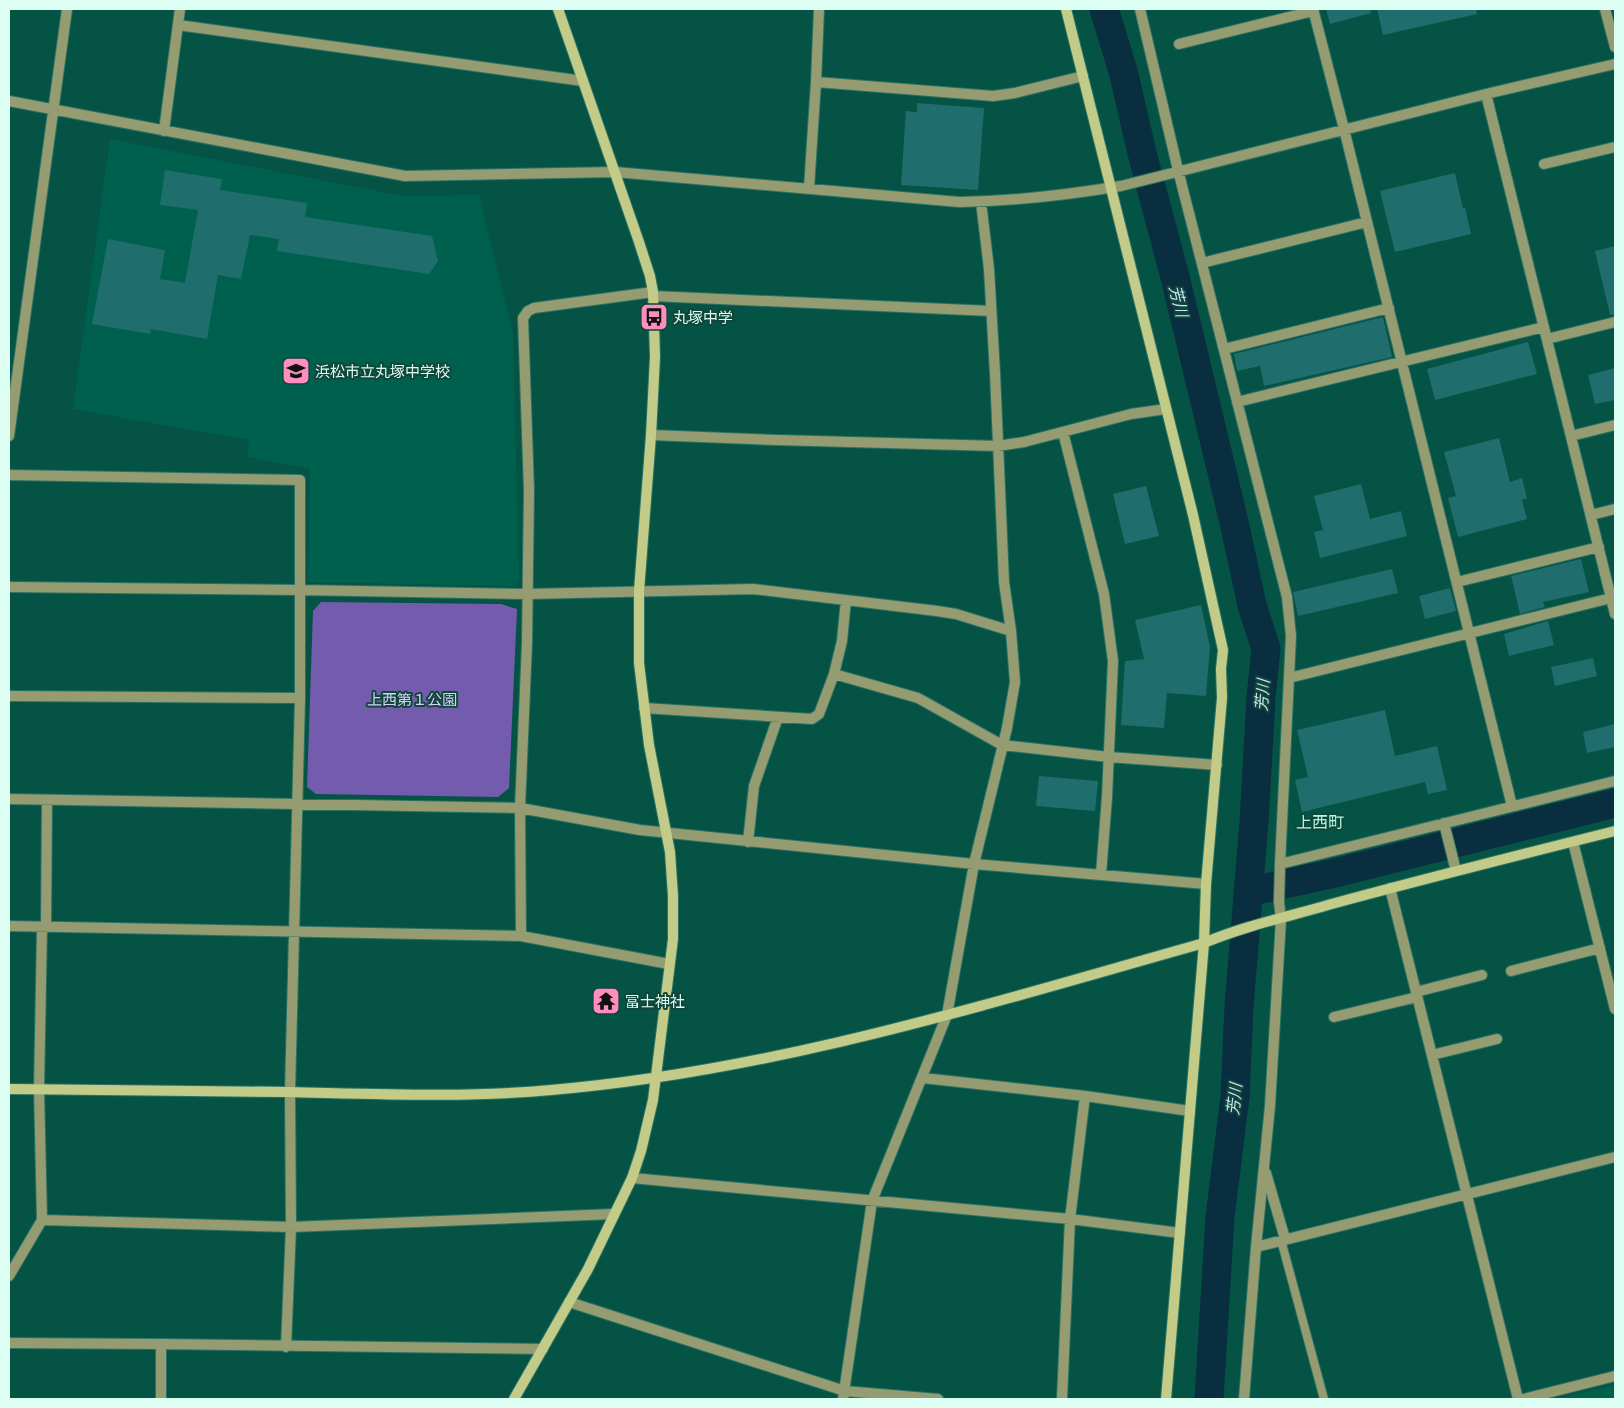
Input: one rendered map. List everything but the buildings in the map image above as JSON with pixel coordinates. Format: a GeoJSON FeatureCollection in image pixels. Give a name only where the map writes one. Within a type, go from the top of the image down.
{"type":"FeatureCollection","features":[{"type":"Feature","properties":{"kind":"street"},"geometry":{"type":"LineString","coordinates":[[9,436],[67,9]]}},
{"type":"Feature","properties":{"kind":"street"},"geometry":{"type":"LineString","coordinates":[[164,131],[180,9]]}},
{"type":"Feature","properties":{"kind":"street"},"geometry":{"type":"LineString","coordinates":[[514,1399],[588,1269],[632,1178],[649,1117],[656,1078],[674,933],[674,896],[667,833],[648,745],[640,663],[639,591],[655,362],[653,294],[649,271],[558,9]]}},
{"type":"Feature","properties":{"kind":"street"},"geometry":{"type":"LineString","coordinates":[[809,188],[819,9]]}},
{"type":"Feature","properties":{"kind":"street"},"geometry":{"type":"LineString","coordinates":[[1066,9],[1083,76],[1116,186],[1223,650],[1221,669],[1222,698],[1206,884],[1204,943],[1166,1399]]}},
{"type":"Feature","properties":{"kind":"street"},"geometry":{"type":"LineString","coordinates":[[1140,9],[1175,172],[1202,263],[1287,598],[1291,636],[1279,902],[1276,920],[1270,1106],[1244,1399]]}},
{"type":"Feature","properties":{"kind":"street"},"geometry":{"type":"LineString","coordinates":[[1605,9],[1615,47]]}},
{"type":"Feature","properties":{"kind":"street"},"geometry":{"type":"LineString","coordinates":[[1179,44],[1313,10],[1512,806]]}},
{"type":"Feature","properties":{"kind":"street"},"geometry":{"type":"LineString","coordinates":[[178,26],[583,81]]}},
{"type":"Feature","properties":{"kind":"street"},"geometry":{"type":"LineString","coordinates":[[9,102],[404,176],[615,172],[959,202],[981,202],[1096,191],[1486,94],[1615,64]]}},
{"type":"Feature","properties":{"kind":"street"},"geometry":{"type":"LineString","coordinates":[[816,82],[992,96],[1015,93],[1083,76]]}},
{"type":"Feature","properties":{"kind":"street"},"geometry":{"type":"LineString","coordinates":[[1486,94],[1612,595],[1615,614]]}},
{"type":"Feature","properties":{"kind":"street"},"geometry":{"type":"LineString","coordinates":[[1544,164],[1615,147]]}},
{"type":"Feature","properties":{"kind":"street"},"geometry":{"type":"LineString","coordinates":[[844,1395],[872,1202],[947,1015],[974,864],[1015,682],[1011,631],[1004,582],[989,270],[981,202]]}},
{"type":"Feature","properties":{"kind":"street"},"geometry":{"type":"LineString","coordinates":[[1202,263],[1367,222]]}},
{"type":"Feature","properties":{"kind":"street"},"geometry":{"type":"LineString","coordinates":[[521,936],[520,808],[528,594],[529,490],[523,324],[525,314],[534,308],[653,294],[991,310]]}},
{"type":"Feature","properties":{"kind":"street"},"geometry":{"type":"LineString","coordinates":[[1224,349],[1389,308]]}},
{"type":"Feature","properties":{"kind":"street"},"geometry":{"type":"LineString","coordinates":[[1547,339],[1615,322]]}},
{"type":"Feature","properties":{"kind":"street"},"geometry":{"type":"LineString","coordinates":[[1237,402],[1544,327]]}},
{"type":"Feature","properties":{"kind":"street"},"geometry":{"type":"LineString","coordinates":[[651,435],[998,446],[1024,442],[1132,414],[1166,409]]}},
{"type":"Feature","properties":{"kind":"street"},"geometry":{"type":"LineString","coordinates":[[1571,436],[1615,425]]}},
{"type":"Feature","properties":{"kind":"street"},"geometry":{"type":"LineString","coordinates":[[1062,432],[1104,594],[1113,661],[1101,874]]}},
{"type":"Feature","properties":{"kind":"street"},"geometry":{"type":"LineString","coordinates":[[9,474],[300,480],[300,698],[290,1092],[291,1227],[286,1347]]}},
{"type":"Feature","properties":{"kind":"street"},"geometry":{"type":"LineString","coordinates":[[1591,515],[1615,509]]}},
{"type":"Feature","properties":{"kind":"street"},"geometry":{"type":"LineString","coordinates":[[1457,582],[1599,547]]}},
{"type":"Feature","properties":{"kind":"street"},"geometry":{"type":"LineString","coordinates":[[9,587],[528,594],[759,590],[944,612],[1011,631]]}},
{"type":"Feature","properties":{"kind":"street"},"geometry":{"type":"LineString","coordinates":[[1289,678],[1612,595]]}},
{"type":"Feature","properties":{"kind":"street"},"geometry":{"type":"LineString","coordinates":[[644,708],[806,720],[816,717],[819,714],[834,674],[842,641],[846,600]]}},
{"type":"Feature","properties":{"kind":"street"},"geometry":{"type":"LineString","coordinates":[[834,674],[918,698],[1002,745],[1216,766]]}},
{"type":"Feature","properties":{"kind":"street"},"geometry":{"type":"LineString","coordinates":[[9,696],[300,698]]}},
{"type":"Feature","properties":{"kind":"street"},"geometry":{"type":"LineString","coordinates":[[748,842],[754,786],[778,717]]}},
{"type":"Feature","properties":{"kind":"street"},"geometry":{"type":"LineString","coordinates":[[1280,869],[1445,827],[1512,806],[1615,781]]}},
{"type":"Feature","properties":{"kind":"street"},"geometry":{"type":"LineString","coordinates":[[9,799],[520,808],[640,830],[748,842],[1206,884]]}},
{"type":"Feature","properties":{"kind":"street"},"geometry":{"type":"LineString","coordinates":[[9,1276],[42,1220],[39,1089],[47,800]]}},
{"type":"Feature","properties":{"kind":"street"},"geometry":{"type":"LineString","coordinates":[[1445,827],[1456,871]]}},
{"type":"Feature","properties":{"kind":"street"},"geometry":{"type":"LineString","coordinates":[[9,1089],[433,1095],[553,1090],[656,1078],[770,1058],[947,1015],[1204,943],[1217,937],[1390,888],[1615,831]]}},
{"type":"Feature","properties":{"kind":"street"},"geometry":{"type":"LineString","coordinates":[[1573,842],[1615,1009]]}},
{"type":"Feature","properties":{"kind":"street"},"geometry":{"type":"LineString","coordinates":[[1390,888],[1518,1399]]}},
{"type":"Feature","properties":{"kind":"street"},"geometry":{"type":"LineString","coordinates":[[9,926],[521,936],[669,964]]}},
{"type":"Feature","properties":{"kind":"street"},"geometry":{"type":"LineString","coordinates":[[1511,971],[1600,948]]}},
{"type":"Feature","properties":{"kind":"street"},"geometry":{"type":"LineString","coordinates":[[1334,1017],[1482,975]]}},
{"type":"Feature","properties":{"kind":"street"},"geometry":{"type":"LineString","coordinates":[[1432,1055],[1497,1039]]}},
{"type":"Feature","properties":{"kind":"street"},"geometry":{"type":"LineString","coordinates":[[923,1078],[1085,1096],[1190,1111]]}},
{"type":"Feature","properties":{"kind":"street"},"geometry":{"type":"LineString","coordinates":[[1062,1399],[1070,1219],[1085,1096]]}},
{"type":"Feature","properties":{"kind":"street"},"geometry":{"type":"LineString","coordinates":[[1256,1247],[1615,1157]]}},
{"type":"Feature","properties":{"kind":"street"},"geometry":{"type":"LineString","coordinates":[[1264,1167],[1283,1240]]}},
{"type":"Feature","properties":{"kind":"street"},"geometry":{"type":"LineString","coordinates":[[632,1178],[872,1202],[1070,1219],[1180,1233]]}},
{"type":"Feature","properties":{"kind":"street"},"geometry":{"type":"LineString","coordinates":[[42,1220],[291,1227],[614,1214]]}},
{"type":"Feature","properties":{"kind":"street"},"geometry":{"type":"LineString","coordinates":[[569,1302],[844,1395],[938,1399]]}},
{"type":"Feature","properties":{"kind":"street"},"geometry":{"type":"LineString","coordinates":[[9,1343],[543,1350]]}},
{"type":"Feature","properties":{"kind":"street"},"geometry":{"type":"LineString","coordinates":[[161,1399],[162,1344]]}},
{"type":"Feature","properties":{"kind":"street"},"geometry":{"type":"LineString","coordinates":[[1524,1399],[1615,1376]]}},
{"type":"Feature","properties":{"kind":"lane"},"geometry":{"type":"LineString","coordinates":[[1283,1240],[1324,1399]]}},
{"type":"Feature","properties":{"kind":"shaded area","name":"浜松市立丸塚中学校"},"geometry":{"type":"Polygon","coordinates":[[[110,139],[403,196],[479,195],[513,333],[519,581],[512,586],[308,582],[310,469],[248,457],[249,440],[73,409],[110,139]]]}},
{"type":"Feature","properties":{"kind":"shaded area"},"geometry":{"type":"Polygon","coordinates":[[[1615,1385],[1615,1399],[1556,1399],[1615,1385]]]}},
{"type":"Feature","properties":{"kind":"green space","name":"上西第１公園"},"geometry":{"type":"Polygon","coordinates":[[[321,602],[501,604],[517,609],[509,788],[498,797],[316,794],[307,787],[313,611],[321,602]]]}},
{"type":"Feature","properties":{"kind":"waterway","name":"芳川"},"geometry":{"type":"LineString","coordinates":[[1104,9],[1123,71],[1143,157],[1175,277],[1252,605],[1266,649],[1239,1006],[1235,1097],[1220,1217],[1209,1399]]}},
{"type":"Feature","properties":{"kind":"waterway"},"geometry":{"type":"LineString","coordinates":[[1248,892],[1335,873],[1615,803]]}},
{"type":"Feature","properties":{"kind":"place","name":"丸塚中学"},"geometry":{"type":"Point","coordinates":[654,317]}},
{"type":"Feature","properties":{"kind":"place","name":"浜松市立丸塚中学校"},"geometry":{"type":"Point","coordinates":[296,371]}},
{"type":"Feature","properties":{"kind":"place","name":"冨士神社"},"geometry":{"type":"Point","coordinates":[606,1001]}},
{"type":"Feature","properties":{"kind":"district","name":"上西町"},"geometry":{"type":"Point","coordinates":[1320,822]}}]}
